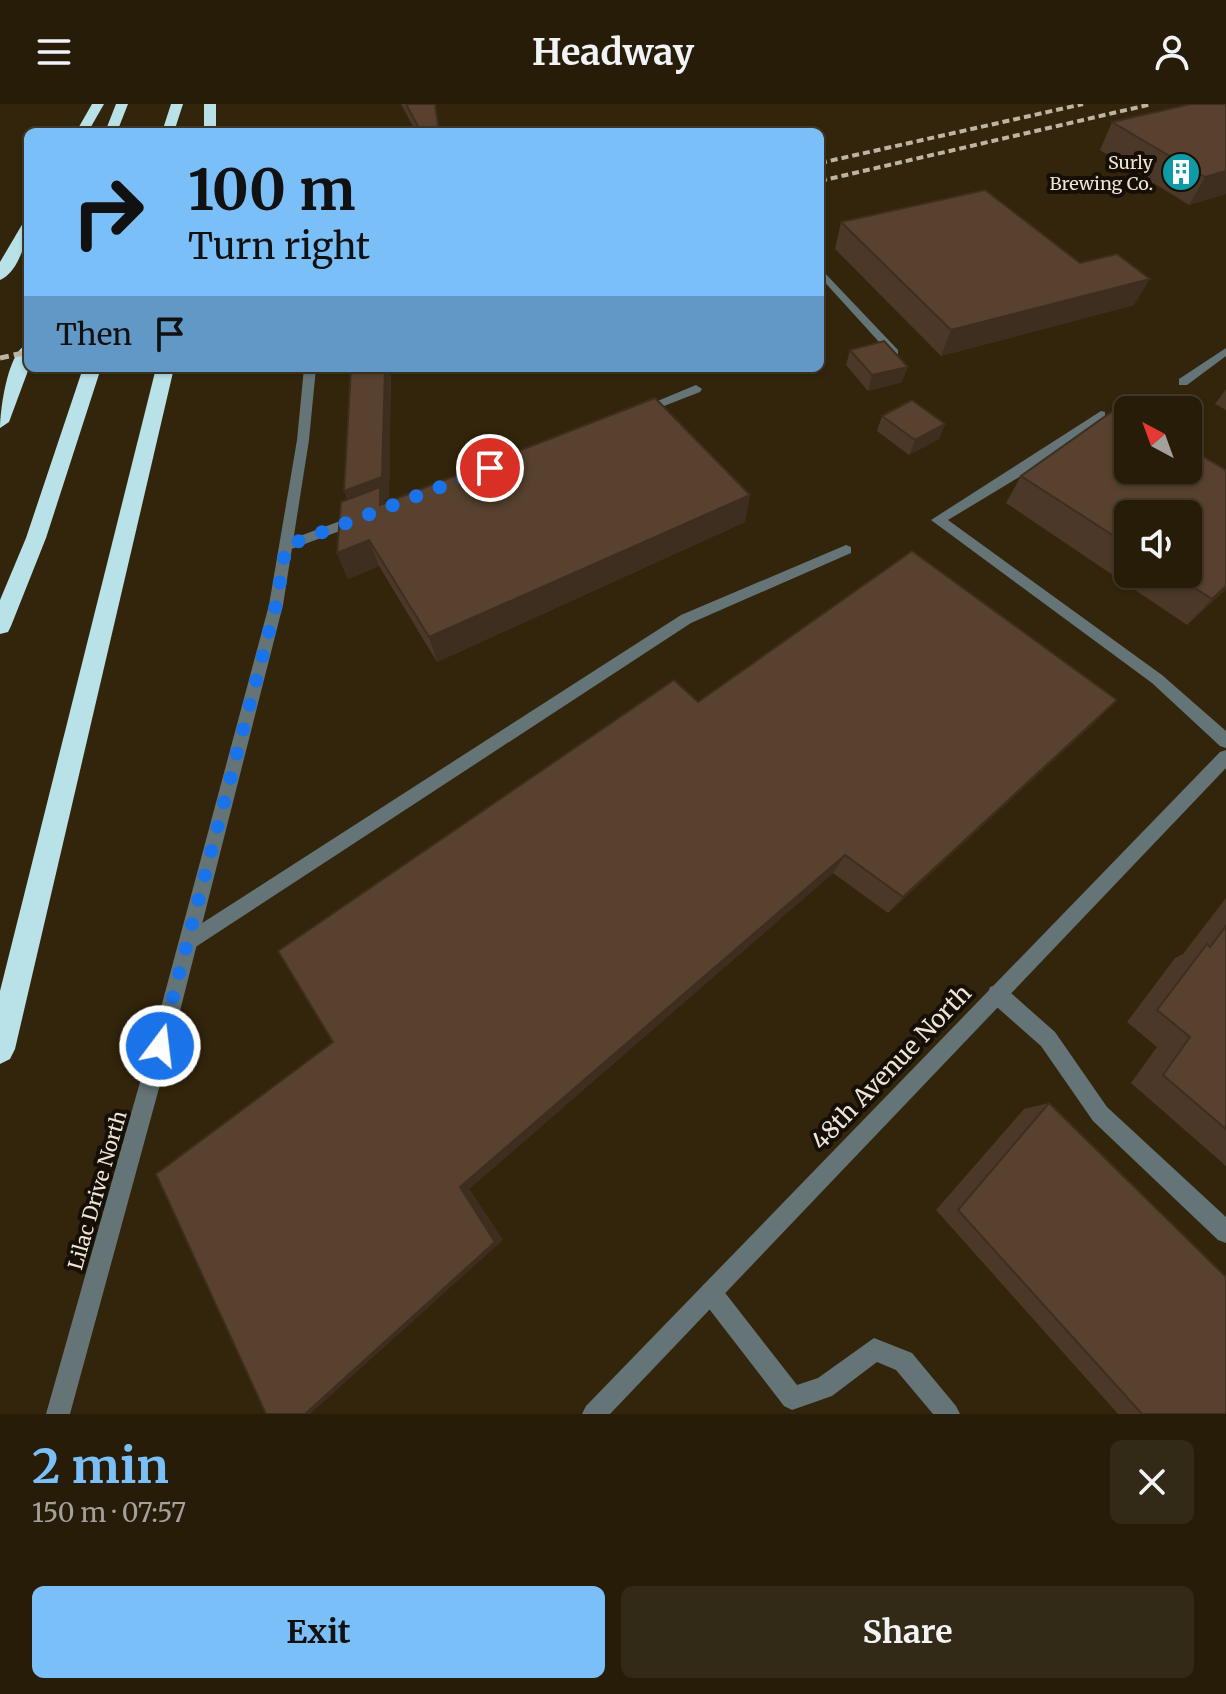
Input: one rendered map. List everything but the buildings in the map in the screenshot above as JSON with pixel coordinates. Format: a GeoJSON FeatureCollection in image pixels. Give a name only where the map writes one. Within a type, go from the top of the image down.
{"type":"FeatureCollection","features":[{"type":"Feature","properties":{"kind":"highway"},"geometry":{"type":"LineString","coordinates":[[84,128],[98,104]]}},
{"type":"Feature","properties":{"kind":"highway"},"geometry":{"type":"LineString","coordinates":[[113,128],[122,104]]}},
{"type":"Feature","properties":{"kind":"highway"},"geometry":{"type":"LineString","coordinates":[[169,128],[177,104]]}},
{"type":"Feature","properties":{"kind":"highway"},"geometry":{"type":"LineString","coordinates":[[210,104],[210,128]]}},
{"type":"Feature","properties":{"kind":"highway"},"geometry":{"type":"LineString","coordinates":[[0,275],[24,233]]}},
{"type":"Feature","properties":{"kind":"highway"},"geometry":{"type":"LineString","coordinates":[[0,422],[24,359]]}},
{"type":"Feature","properties":{"kind":"highway"},"geometry":{"type":"LineString","coordinates":[[0,626],[36,538],[91,372]]}},
{"type":"Feature","properties":{"kind":"highway"},"geometry":{"type":"LineString","coordinates":[[0,1049],[164,372]]}},
{"type":"Feature","properties":{"kind":"street"},"geometry":{"type":"LineString","coordinates":[[824,275],[894,352]]}},
{"type":"Feature","properties":{"kind":"street"},"geometry":{"type":"LineString","coordinates":[[1183,382],[1226,351]]}},
{"type":"Feature","properties":{"kind":"street","name":"Lilac Drive North"},"geometry":{"type":"LineString","coordinates":[[58,1414],[188,942],[276,605],[309,372]]}},
{"type":"Feature","properties":{"kind":"street"},"geometry":{"type":"LineString","coordinates":[[622,417],[696,389]]}},
{"type":"Feature","properties":{"kind":"street"},"geometry":{"type":"LineString","coordinates":[[1101,415],[1022,470],[938,520],[1157,679],[1226,741]]}},
{"type":"Feature","properties":{"kind":"street"},"geometry":{"type":"LineString","coordinates":[[286,546],[373,514]]}},
{"type":"Feature","properties":{"kind":"street"},"geometry":{"type":"LineString","coordinates":[[188,942],[686,619],[846,550]]}},
{"type":"Feature","properties":{"kind":"street","name":"48th Avenue North"},"geometry":{"type":"LineString","coordinates":[[594,1414],[1226,757]]}},
{"type":"Feature","properties":{"kind":"street"},"geometry":{"type":"LineString","coordinates":[[997,994],[1048,1039],[1100,1114],[1226,1232]]}},
{"type":"Feature","properties":{"kind":"street"},"geometry":{"type":"LineString","coordinates":[[711,1293],[792,1398],[824,1388],[874,1350],[904,1361],[948,1414]]}},
{"type":"Feature","properties":{"kind":"railway"},"geometry":{"type":"LineString","coordinates":[[824,162],[1083,104]]}},
{"type":"Feature","properties":{"kind":"railway"},"geometry":{"type":"LineString","coordinates":[[824,180],[1152,104]]}},
{"type":"Feature","properties":{"kind":"railway"},"geometry":{"type":"LineString","coordinates":[[0,358],[24,353]]}},
{"type":"Feature","properties":{"kind":"place","name":"Surly Brewing Co."},"geometry":{"type":"Point","coordinates":[1181,172]}},
{"type":"Feature","properties":{"kind":"route"},"geometry":{"type":"LineString","coordinates":[[160,1046],[276,605],[286,546],[490,468]]}}]}
